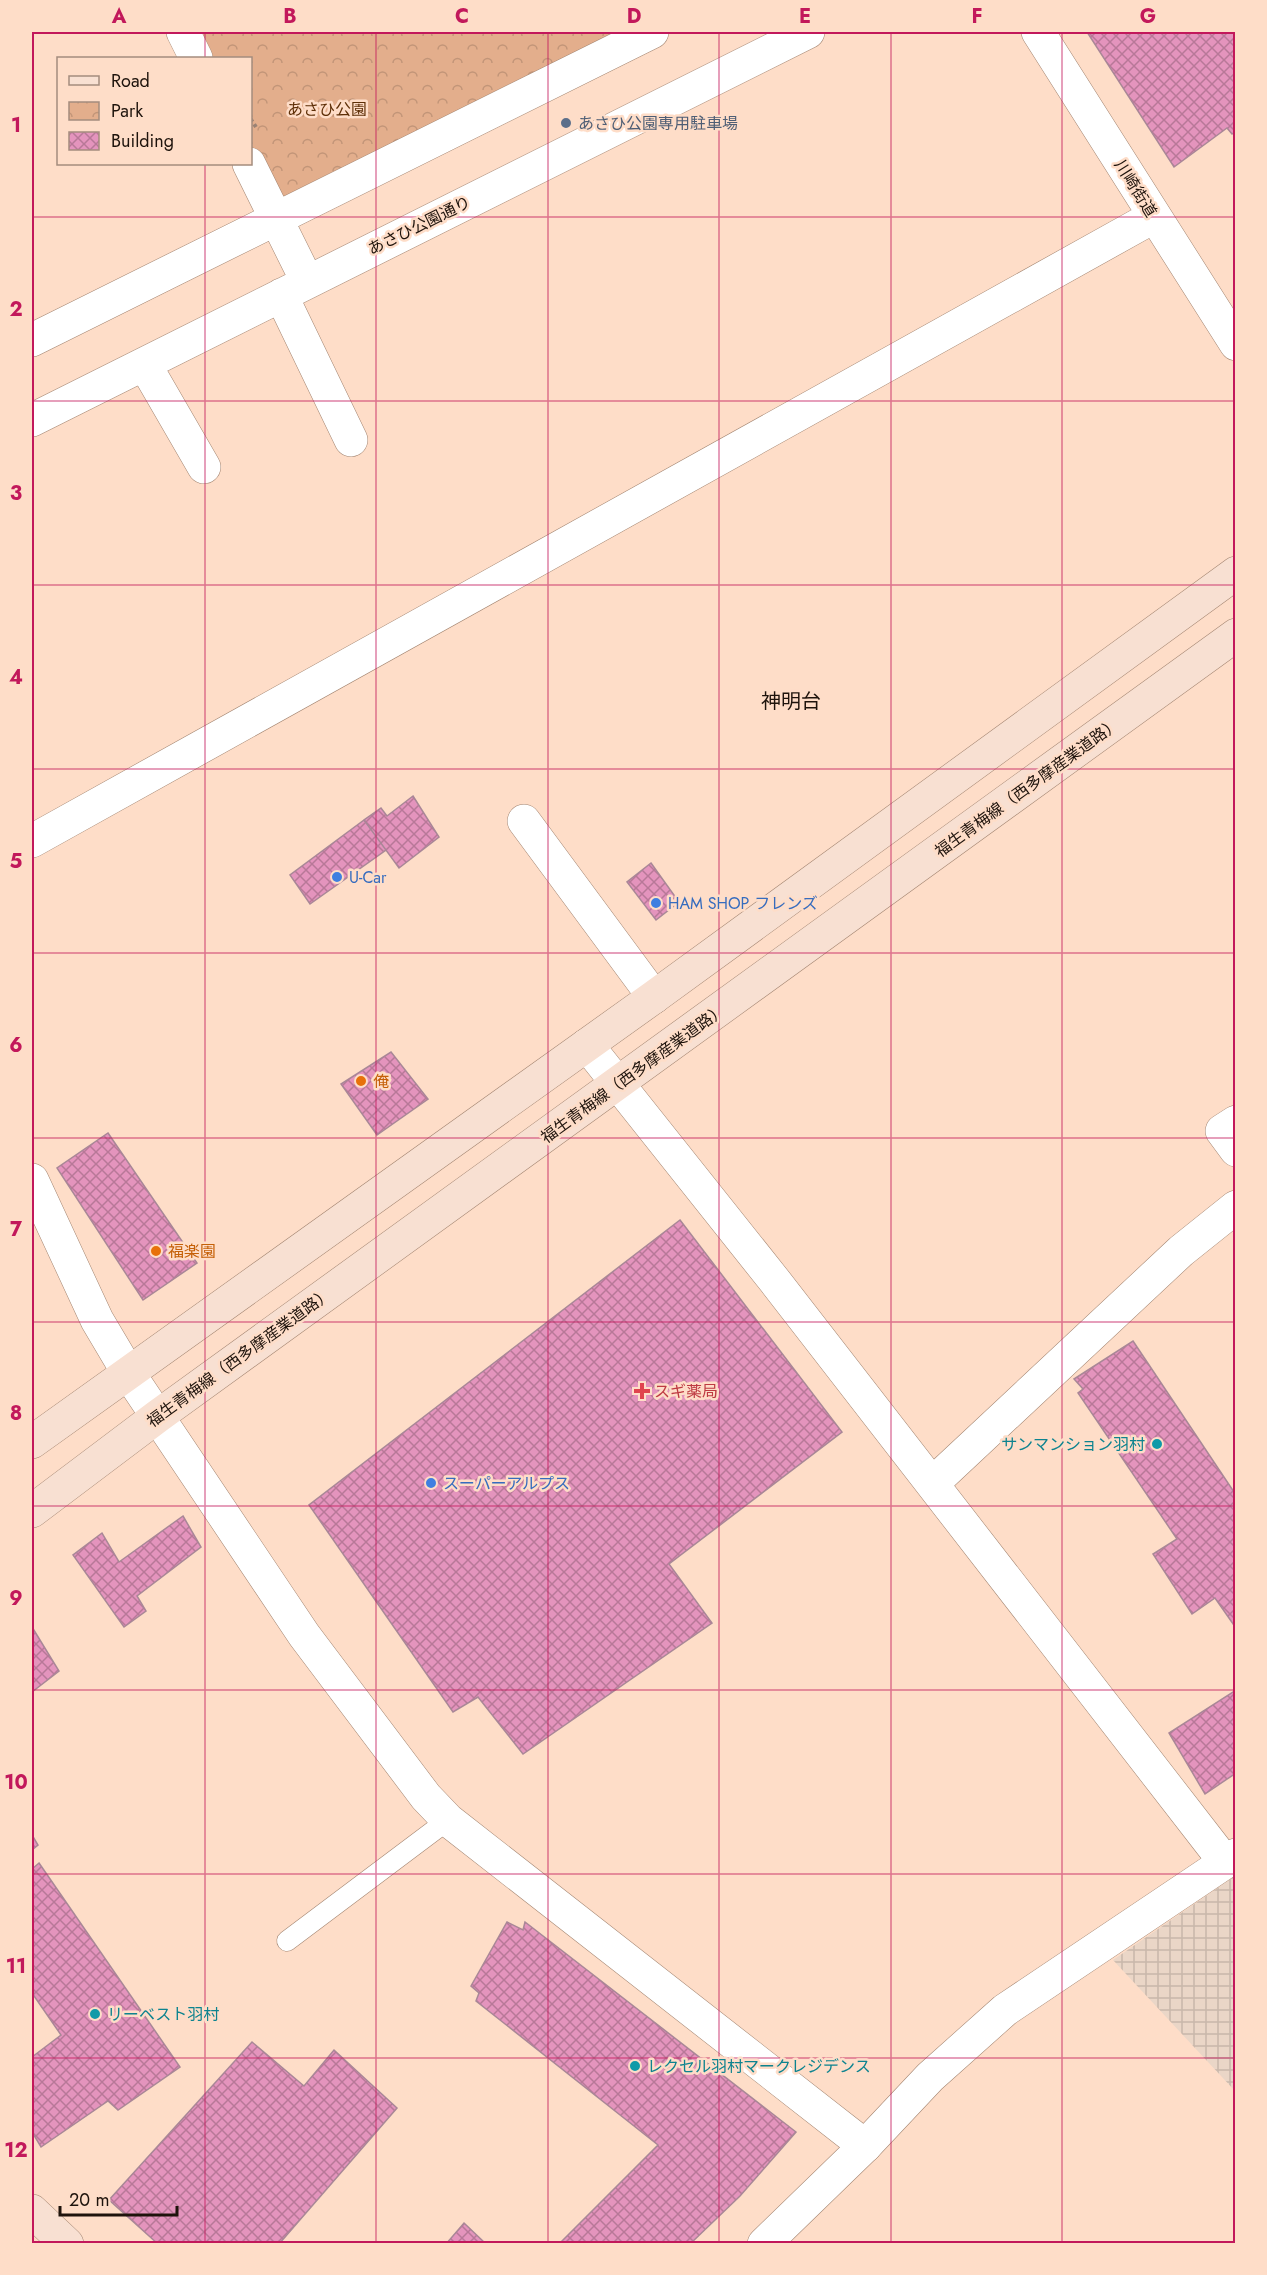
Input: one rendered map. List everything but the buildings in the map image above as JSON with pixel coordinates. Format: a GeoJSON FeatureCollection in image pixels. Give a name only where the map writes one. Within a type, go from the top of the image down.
{"type":"FeatureCollection","features":[{"type":"Feature","properties":{"kind":"main road"},"geometry":{"type":"LineString","coordinates":[[32,1442],[654,997],[1236,573]]}},
{"type":"Feature","properties":{"kind":"main road","name":"福生青梅線（西多摩産業道路）"},"geometry":{"type":"LineString","coordinates":[[32,1511],[158,1416],[1236,635]]}},
{"type":"Feature","properties":{"kind":"main road"},"geometry":{"type":"LineString","coordinates":[[32,2211],[67,2244]]}},
{"type":"Feature","properties":{"kind":"street"},"geometry":{"type":"LineString","coordinates":[[183,32],[196,57]]}},
{"type":"Feature","properties":{"kind":"street"},"geometry":{"type":"LineString","coordinates":[[32,340],[652,32]]}},
{"type":"Feature","properties":{"kind":"street","name":"あさひ公園通り"},"geometry":{"type":"LineString","coordinates":[[32,420],[808,32]]}},
{"type":"Feature","properties":{"kind":"street","name":"川崎街道"},"geometry":{"type":"LineString","coordinates":[[1038,32],[1153,217],[1236,344]]}},
{"type":"Feature","properties":{"kind":"street"},"geometry":{"type":"LineString","coordinates":[[250,165],[276,218],[294,288],[351,440]]}},
{"type":"Feature","properties":{"kind":"street"},"geometry":{"type":"LineString","coordinates":[[32,841],[1153,217]]}},
{"type":"Feature","properties":{"kind":"street"},"geometry":{"type":"LineString","coordinates":[[145,365],[204,467]]}},
{"type":"Feature","properties":{"kind":"street"},"geometry":{"type":"LineString","coordinates":[[524,821],[654,997]]}},
{"type":"Feature","properties":{"kind":"street"},"geometry":{"type":"LineString","coordinates":[[587,1045],[1230,1858],[1005,2010],[930,2077],[865,2146],[764,2244]]}},
{"type":"Feature","properties":{"kind":"street"},"geometry":{"type":"LineString","coordinates":[[1236,1122],[1222,1131],[1236,1150]]}},
{"type":"Feature","properties":{"kind":"street"},"geometry":{"type":"LineString","coordinates":[[32,1180],[98,1320],[129,1374],[304,1635],[412,1780],[448,1820],[865,2146]]}},
{"type":"Feature","properties":{"kind":"street"},"geometry":{"type":"LineString","coordinates":[[933,1483],[1181,1251],[1236,1207]]}},
{"type":"Feature","properties":{"kind":"lane"},"geometry":{"type":"LineString","coordinates":[[287,1941],[448,1820]]}},
{"type":"Feature","properties":{"kind":"shaded area"},"geometry":{"type":"Polygon","coordinates":[[[1235,1876],[1235,2091],[1113,1960],[1235,1876]]]}},
{"type":"Feature","properties":{"kind":"green space","name":"あさひ公園"},"geometry":{"type":"Polygon","coordinates":[[[180,32],[642,32],[286,217],[252,157],[252,57],[194,57],[180,32]]]}},
{"type":"Feature","properties":{"kind":"place","name":"あさひ公園専用駐車場"},"geometry":{"type":"Point","coordinates":[566,123]}},
{"type":"Feature","properties":{"kind":"place","name":"U-Car"},"geometry":{"type":"Point","coordinates":[337,877]}},
{"type":"Feature","properties":{"kind":"place","name":"HAM SHOP フレンズ"},"geometry":{"type":"Point","coordinates":[656,903]}},
{"type":"Feature","properties":{"kind":"place","name":"俺"},"geometry":{"type":"Point","coordinates":[361,1081]}},
{"type":"Feature","properties":{"kind":"place","name":"福楽園"},"geometry":{"type":"Point","coordinates":[156,1251]}},
{"type":"Feature","properties":{"kind":"place","name":"スギ薬局"},"geometry":{"type":"Point","coordinates":[642,1391]}},
{"type":"Feature","properties":{"kind":"place","name":"サンマンション羽村"},"geometry":{"type":"Point","coordinates":[1157,1444]}},
{"type":"Feature","properties":{"kind":"place","name":"スーパーアルプス"},"geometry":{"type":"Point","coordinates":[431,1483]}},
{"type":"Feature","properties":{"kind":"place","name":"リーベスト羽村"},"geometry":{"type":"Point","coordinates":[95,2014]}},
{"type":"Feature","properties":{"kind":"place","name":"レクセル羽村マークレジデンス"},"geometry":{"type":"Point","coordinates":[635,2066]}},
{"type":"Feature","properties":{"kind":"district","name":"神明台"},"geometry":{"type":"Point","coordinates":[791,701]}}]}
